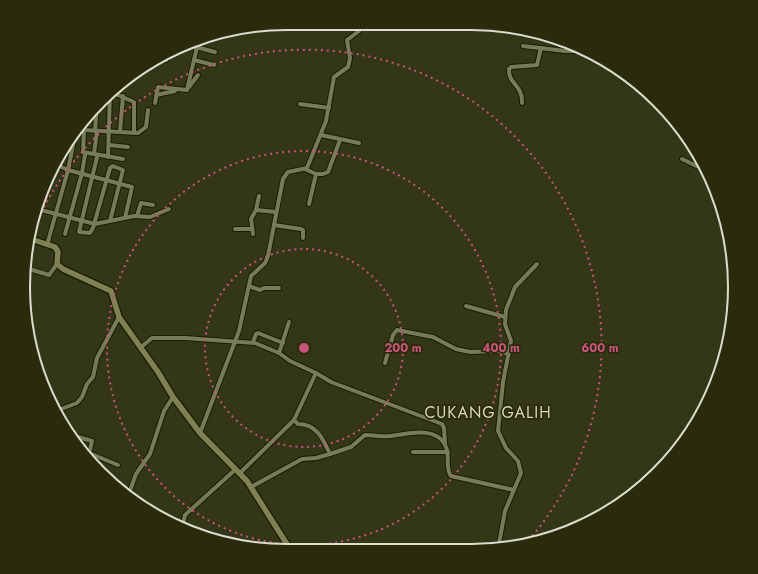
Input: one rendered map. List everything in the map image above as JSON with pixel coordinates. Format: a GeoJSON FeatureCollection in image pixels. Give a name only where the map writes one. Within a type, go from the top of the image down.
{"type":"FeatureCollection","features":[{"type":"Feature","properties":{"kind":"street"},"geometry":{"type":"LineString","coordinates":[[305,169],[311,161],[321,135],[329,108],[334,77],[347,68],[349,64],[347,40],[359,30]]}},
{"type":"Feature","properties":{"kind":"street"},"geometry":{"type":"LineString","coordinates":[[524,46],[571,51]]}},
{"type":"Feature","properties":{"kind":"street"},"geometry":{"type":"LineString","coordinates":[[188,88],[197,47],[215,52]]}},
{"type":"Feature","properties":{"kind":"street"},"geometry":{"type":"LineString","coordinates":[[522,103],[521,92],[510,77],[509,69],[511,67],[537,65],[541,48]]}},
{"type":"Feature","properties":{"kind":"street"},"geometry":{"type":"LineString","coordinates":[[194,60],[214,65]]}},
{"type":"Feature","properties":{"kind":"street"},"geometry":{"type":"LineString","coordinates":[[155,103],[158,87],[187,90],[200,75],[191,73]]}},
{"type":"Feature","properties":{"kind":"street"},"geometry":{"type":"LineString","coordinates":[[156,95],[178,90]]}},
{"type":"Feature","properties":{"kind":"street"},"geometry":{"type":"LineString","coordinates":[[118,94],[134,102],[134,133]]}},
{"type":"Feature","properties":{"kind":"street"},"geometry":{"type":"LineString","coordinates":[[120,132],[123,96]]}},
{"type":"Feature","properties":{"kind":"street"},"geometry":{"type":"LineString","coordinates":[[108,157],[111,100]]}},
{"type":"Feature","properties":{"kind":"street"},"geometry":{"type":"LineString","coordinates":[[300,104],[329,108]]}},
{"type":"Feature","properties":{"kind":"street"},"geometry":{"type":"LineString","coordinates":[[85,128],[109,132],[142,132],[146,127],[148,110]]}},
{"type":"Feature","properties":{"kind":"street"},"geometry":{"type":"LineString","coordinates":[[97,115],[94,177],[79,230],[81,233],[90,233],[95,224],[111,166],[123,170],[110,221]]}},
{"type":"Feature","properties":{"kind":"street"},"geometry":{"type":"LineString","coordinates":[[83,131],[82,152],[96,156],[123,159]]}},
{"type":"Feature","properties":{"kind":"street"},"geometry":{"type":"LineString","coordinates":[[321,135],[359,143]]}},
{"type":"Feature","properties":{"kind":"street"},"geometry":{"type":"LineString","coordinates":[[200,433],[235,342],[252,274],[266,260],[283,176],[288,172],[305,169],[316,174],[328,172],[340,140]]}},
{"type":"Feature","properties":{"kind":"street"},"geometry":{"type":"LineString","coordinates":[[47,245],[68,170],[73,144]]}},
{"type":"Feature","properties":{"kind":"street"},"geometry":{"type":"LineString","coordinates":[[109,145],[128,147]]}},
{"type":"Feature","properties":{"kind":"street"},"geometry":{"type":"LineString","coordinates":[[65,234],[82,173],[85,155]]}},
{"type":"Feature","properties":{"kind":"street"},"geometry":{"type":"LineString","coordinates":[[682,159],[698,167]]}},
{"type":"Feature","properties":{"kind":"street"},"geometry":{"type":"LineString","coordinates":[[60,166],[68,170],[132,187],[125,218]]}},
{"type":"Feature","properties":{"kind":"street"},"geometry":{"type":"LineString","coordinates":[[309,204],[316,174]]}},
{"type":"Feature","properties":{"kind":"street"},"geometry":{"type":"LineString","coordinates":[[235,229],[252,231],[251,216],[256,210],[259,196]]}},
{"type":"Feature","properties":{"kind":"street"},"geometry":{"type":"LineString","coordinates":[[137,216],[141,203],[153,205]]}},
{"type":"Feature","properties":{"kind":"street"},"geometry":{"type":"LineString","coordinates":[[42,210],[95,224],[137,216],[150,217],[169,209]]}},
{"type":"Feature","properties":{"kind":"street"},"geometry":{"type":"LineString","coordinates":[[256,210],[276,212]]}},
{"type":"Feature","properties":{"kind":"street"},"geometry":{"type":"LineString","coordinates":[[274,225],[301,229],[303,230],[303,238]]}},
{"type":"Feature","properties":{"kind":"street"},"geometry":{"type":"LineString","coordinates":[[31,269],[49,274],[57,264],[56,250],[34,240]]}},
{"type":"Feature","properties":{"kind":"street"},"geometry":{"type":"LineString","coordinates":[[57,264],[72,274],[111,291],[118,317],[158,372],[173,397],[200,433],[238,471],[251,487],[287,544]]}},
{"type":"Feature","properties":{"kind":"street"},"geometry":{"type":"LineString","coordinates":[[499,542],[505,511],[519,481],[520,466],[516,458],[506,448],[498,431],[503,382],[511,340],[505,324],[505,317],[512,291],[537,264]]}},
{"type":"Feature","properties":{"kind":"street"},"geometry":{"type":"LineString","coordinates":[[249,286],[260,290],[264,288],[279,288]]}},
{"type":"Feature","properties":{"kind":"street"},"geometry":{"type":"LineString","coordinates":[[466,306],[505,317]]}},
{"type":"Feature","properties":{"kind":"street"},"geometry":{"type":"LineString","coordinates":[[61,409],[77,402],[82,397],[87,384],[93,377],[97,358],[118,317]]}},
{"type":"Feature","properties":{"kind":"street"},"geometry":{"type":"LineString","coordinates":[[279,353],[289,322]]}},
{"type":"Feature","properties":{"kind":"street"},"geometry":{"type":"LineString","coordinates":[[385,363],[393,335],[398,330],[433,337],[456,349],[470,352],[498,351],[509,354]]}},
{"type":"Feature","properties":{"kind":"street"},"geometry":{"type":"LineString","coordinates":[[253,342],[256,334],[258,333],[283,343]]}},
{"type":"Feature","properties":{"kind":"street"},"geometry":{"type":"LineString","coordinates":[[140,348],[152,338],[253,342],[279,353],[290,361],[331,382],[444,425],[445,444],[448,452],[448,473],[451,476],[514,490]]}},
{"type":"Feature","properties":{"kind":"street"},"geometry":{"type":"LineString","coordinates":[[183,522],[185,515],[238,471],[294,420],[316,373]]}},
{"type":"Feature","properties":{"kind":"street"},"geometry":{"type":"LineString","coordinates":[[130,491],[136,474],[150,454],[164,411],[173,397]]}},
{"type":"Feature","properties":{"kind":"street"},"geometry":{"type":"LineString","coordinates":[[294,420],[298,424],[303,424],[319,432],[330,454]]}},
{"type":"Feature","properties":{"kind":"street"},"geometry":{"type":"LineString","coordinates":[[251,487],[302,459],[316,458],[351,446],[365,435],[388,436],[411,432],[430,433],[437,436],[445,444]]}},
{"type":"Feature","properties":{"kind":"street"},"geometry":{"type":"LineString","coordinates":[[78,436],[92,440],[89,451]]}},
{"type":"Feature","properties":{"kind":"street"},"geometry":{"type":"LineString","coordinates":[[413,452],[448,452]]}},
{"type":"Feature","properties":{"kind":"street"},"geometry":{"type":"LineString","coordinates":[[92,453],[118,465]]}},
{"type":"Feature","properties":{"kind":"district","name":"CUKANG GALIH"},"geometry":{"type":"Point","coordinates":[488,412]}}]}
